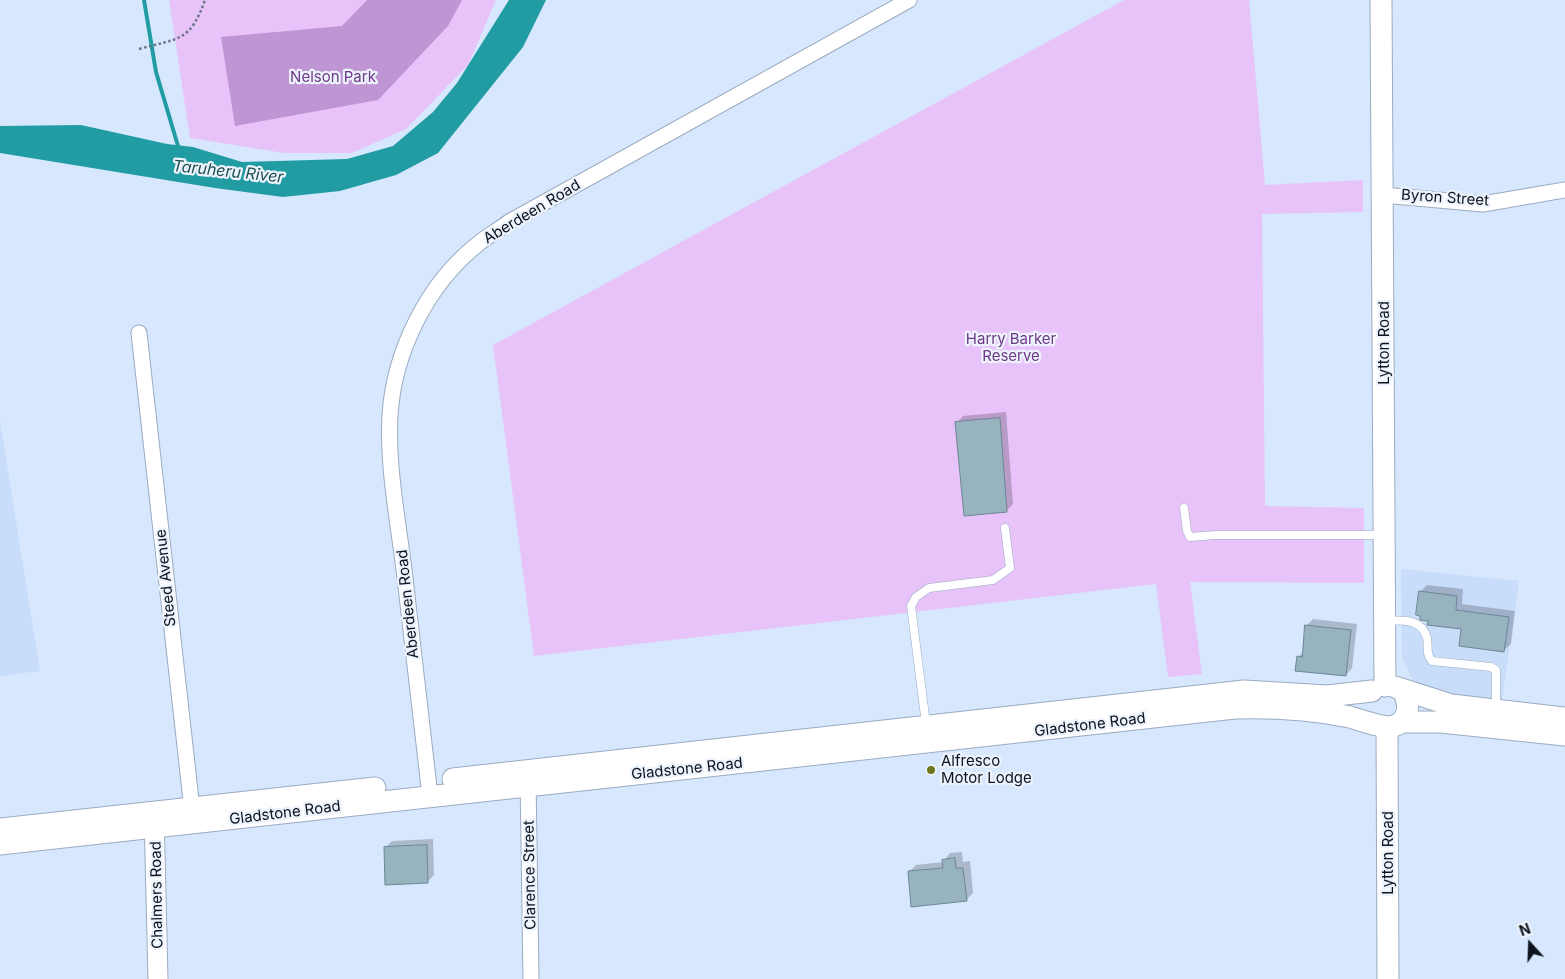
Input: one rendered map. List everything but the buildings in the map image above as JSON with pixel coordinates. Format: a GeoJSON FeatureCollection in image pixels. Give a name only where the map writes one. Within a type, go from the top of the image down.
{"type":"FeatureCollection","features":[{"type":"Feature","properties":{"kind":"main road","name":"Lytton Road"},"geometry":{"type":"LineString","coordinates":[[1381,0],[1384,535],[1387,690]]}},
{"type":"Feature","properties":{"kind":"main road","name":"Gladstone Road"},"geometry":{"type":"LineString","coordinates":[[927,735],[1244,691],[1327,696],[1387,690],[1450,705],[1565,718]]}},
{"type":"Feature","properties":{"kind":"main road"},"geometry":{"type":"LineString","coordinates":[[1387,690],[1409,707],[1387,724],[1367,707],[1368,697],[1387,690]]}},
{"type":"Feature","properties":{"kind":"main road","name":"Gladstone Road"},"geometry":{"type":"LineString","coordinates":[[0,829],[155,819],[927,735],[1236,708],[1280,707],[1315,710],[1387,724],[1441,722],[1565,734]]}},
{"type":"Feature","properties":{"kind":"main road","name":"Lytton Road"},"geometry":{"type":"LineString","coordinates":[[1387,724],[1388,979]]}},
{"type":"Feature","properties":{"kind":"main road","name":"Gladstone Road"},"geometry":{"type":"LineString","coordinates":[[0,844],[155,819]]}},
{"type":"Feature","properties":{"kind":"street","name":"Aberdeen Road"},"geometry":{"type":"LineString","coordinates":[[429,789],[394,481],[390,416],[398,368],[423,308],[448,275],[477,245],[509,222],[910,0]]}},
{"type":"Feature","properties":{"kind":"street","name":"Byron Street"},"geometry":{"type":"LineString","coordinates":[[1383,195],[1483,204],[1565,190]]}},
{"type":"Feature","properties":{"kind":"street","name":"Steed Avenue"},"geometry":{"type":"LineString","coordinates":[[139,333],[193,815]]}},
{"type":"Feature","properties":{"kind":"street","name":"Clarence Street"},"geometry":{"type":"LineString","coordinates":[[528,778],[531,979]]}},
{"type":"Feature","properties":{"kind":"street","name":"Chalmers Road"},"geometry":{"type":"LineString","coordinates":[[155,819],[158,979]]}},
{"type":"Feature","properties":{"kind":"lane"},"geometry":{"type":"LineString","coordinates":[[1184,508],[1186,531],[1190,537],[1216,535],[1384,535]]}},
{"type":"Feature","properties":{"kind":"lane"},"geometry":{"type":"LineString","coordinates":[[927,735],[911,606],[916,597],[930,588],[993,580],[1002,576],[1010,568],[1005,528]]}},
{"type":"Feature","properties":{"kind":"lane"},"geometry":{"type":"LineString","coordinates":[[1385,621],[1409,620],[1421,628],[1427,639],[1427,656],[1432,661],[1491,667],[1496,670],[1496,711]]}},
{"type":"Feature","properties":{"kind":"path"},"geometry":{"type":"LineString","coordinates":[[139,48],[187,34],[197,22],[205,0]]}},
{"type":"Feature","properties":{"kind":"shaded area"},"geometry":{"type":"Polygon","coordinates":[[[0,421],[40,671],[0,676],[0,421]]]}},
{"type":"Feature","properties":{"kind":"shaded area"},"geometry":{"type":"Polygon","coordinates":[[[1401,569],[1519,581],[1502,700],[1436,692],[1420,686],[1412,679],[1402,658],[1401,569]]]}},
{"type":"Feature","properties":{"kind":"green space","name":"Nelson Park"},"geometry":{"type":"Polygon","coordinates":[[[169,0],[496,0],[468,65],[406,129],[352,153],[284,153],[190,138],[169,0]]]}},
{"type":"Feature","properties":{"kind":"green space"},"geometry":{"type":"Polygon","coordinates":[[[367,0],[462,0],[448,26],[378,100],[235,126],[221,37],[342,26],[367,0]]]}},
{"type":"Feature","properties":{"kind":"green space","name":"Harry Barker Reserve"},"geometry":{"type":"Polygon","coordinates":[[[1124,0],[1249,0],[1265,185],[1363,180],[1363,212],[1262,214],[1265,506],[1364,508],[1364,583],[1190,582],[1202,674],[1168,677],[1156,584],[534,656],[493,345],[1124,0]]]}},
{"type":"Feature","properties":{"kind":"water","name":"Taruheru River"},"geometry":{"type":"Polygon","coordinates":[[[509,0],[546,0],[523,47],[438,153],[396,175],[340,191],[283,197],[215,188],[0,153],[0,126],[81,125],[167,144],[193,147],[242,162],[347,159],[393,146],[433,112],[457,83],[509,0]]]}},
{"type":"Feature","properties":{"kind":"waterway"},"geometry":{"type":"LineString","coordinates":[[144,0],[156,72],[178,146]]}},
{"type":"Feature","properties":{"kind":"place","name":"Alfresco Motor Lodge"},"geometry":{"type":"Point","coordinates":[931,770]}}]}
